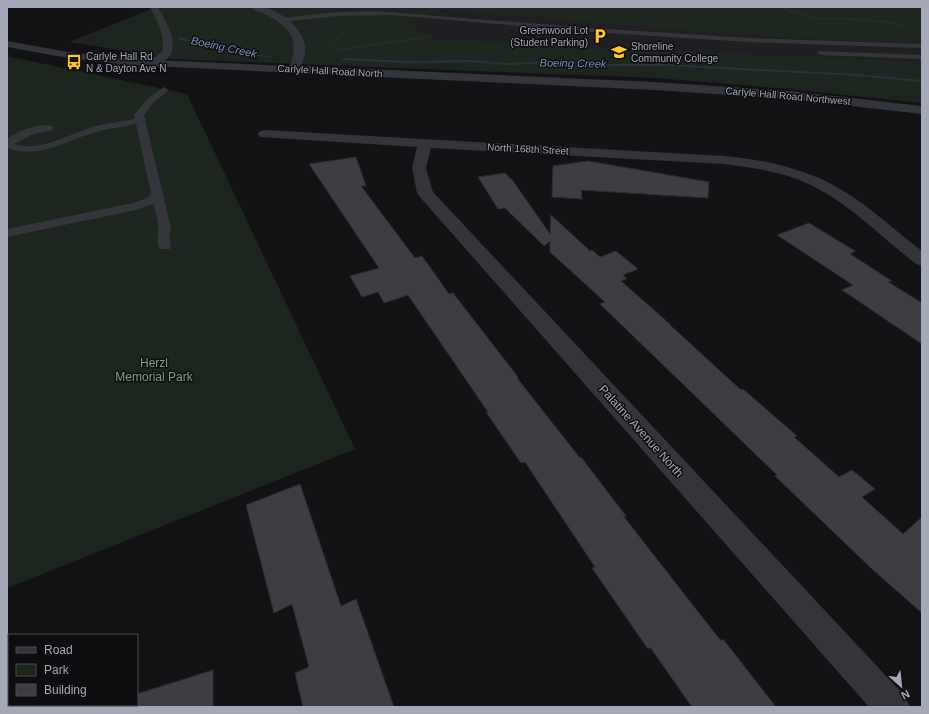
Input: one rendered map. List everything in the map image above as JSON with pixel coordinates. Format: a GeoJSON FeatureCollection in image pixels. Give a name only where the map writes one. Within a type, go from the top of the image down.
{"type":"FeatureCollection","features":[{"type":"Feature","properties":{"kind":"street"},"geometry":{"type":"LineString","coordinates":[[152,64],[166,54],[168,45],[164,27],[154,7]]}},
{"type":"Feature","properties":{"kind":"street"},"geometry":{"type":"LineString","coordinates":[[255,7],[273,14],[292,29],[299,40],[304,56],[295,69]]}},
{"type":"Feature","properties":{"kind":"street","name":"Carlyle Hall Road North"},"geometry":{"type":"LineString","coordinates":[[7,44],[97,60],[152,64],[295,69],[654,86]]}},
{"type":"Feature","properties":{"kind":"street","name":"Carlyle Hall Road Northwest"},"geometry":{"type":"LineString","coordinates":[[654,86],[790,95],[922,110]]}},
{"type":"Feature","properties":{"kind":"street","name":"North 168th Street"},"geometry":{"type":"LineString","coordinates":[[266,134],[755,163],[790,172],[824,186],[859,209],[898,243],[922,260]]}},
{"type":"Feature","properties":{"kind":"street","name":"Palatine Avenue North"},"geometry":{"type":"LineString","coordinates":[[426,143],[419,168],[425,193],[892,707]]}},
{"type":"Feature","properties":{"kind":"lane"},"geometry":{"type":"LineString","coordinates":[[282,20],[316,14],[360,12],[409,14],[429,17],[591,30],[733,39],[922,46]]}},
{"type":"Feature","properties":{"kind":"lane"},"geometry":{"type":"LineString","coordinates":[[429,17],[449,27]]}},
{"type":"Feature","properties":{"kind":"lane"},"geometry":{"type":"LineString","coordinates":[[814,52],[922,57]]}},
{"type":"Feature","properties":{"kind":"lane"},"geometry":{"type":"LineString","coordinates":[[164,90],[142,110],[139,115],[139,121],[165,228],[163,237],[165,246]]}},
{"type":"Feature","properties":{"kind":"lane"},"geometry":{"type":"LineString","coordinates":[[48,128],[21,135],[8,143],[12,147],[27,149],[44,147],[98,129],[139,121]]}},
{"type":"Feature","properties":{"kind":"lane"},"geometry":{"type":"LineString","coordinates":[[7,232],[136,206],[150,201],[157,195]]}},
{"type":"Feature","properties":{"kind":"path"},"geometry":{"type":"LineString","coordinates":[[777,7],[819,19],[894,23],[908,27]]}},
{"type":"Feature","properties":{"kind":"path"},"geometry":{"type":"LineString","coordinates":[[304,56],[323,49],[347,32],[352,20],[360,12]]}},
{"type":"Feature","properties":{"kind":"path"},"geometry":{"type":"LineString","coordinates":[[304,56],[432,36]]}},
{"type":"Feature","properties":{"kind":"shaded area","name":"Shoreline Community College"},"geometry":{"type":"Polygon","coordinates":[[[922,7],[922,103],[790,89],[658,78],[326,65],[285,12],[922,7]]]}},
{"type":"Feature","properties":{"kind":"green space","name":"Shoreline Community College"},"geometry":{"type":"Polygon","coordinates":[[[156,7],[922,7],[922,44],[724,34],[443,10],[406,19],[429,39],[922,62],[922,103],[790,89],[658,78],[174,59],[69,42],[156,7]]]}},
{"type":"Feature","properties":{"kind":"green space","name":"Herzl Memorial Park"},"geometry":{"type":"Polygon","coordinates":[[[7,56],[187,94],[355,449],[7,588],[7,56]]]}},
{"type":"Feature","properties":{"kind":"building"},"geometry":{"type":"Polygon","coordinates":[[[356,157],[366,186],[361,186],[415,258],[422,256],[449,294],[453,293],[518,377],[517,378],[580,458],[581,457],[626,516],[624,517],[721,641],[723,639],[776,707],[692,707],[650,647],[648,649],[592,568],[595,567],[525,462],[521,463],[408,295],[384,303],[378,292],[362,297],[350,276],[379,268],[309,164],[356,157]]]}},
{"type":"Feature","properties":{"kind":"building"},"geometry":{"type":"Polygon","coordinates":[[[588,161],[709,182],[708,198],[581,190],[582,199],[552,197],[553,166],[588,161]]]}},
{"type":"Feature","properties":{"kind":"building"},"geometry":{"type":"Polygon","coordinates":[[[505,173],[513,181],[550,234],[551,215],[590,251],[592,250],[600,257],[616,251],[638,269],[623,275],[627,279],[621,281],[741,390],[743,389],[797,436],[794,437],[839,477],[852,470],[875,489],[862,497],[903,534],[922,517],[922,613],[872,569],[775,476],[777,475],[600,304],[605,302],[550,252],[550,241],[544,246],[505,208],[498,209],[478,177],[505,173]]]}},
{"type":"Feature","properties":{"kind":"building"},"geometry":{"type":"Polygon","coordinates":[[[809,223],[855,251],[850,254],[892,281],[888,282],[922,303],[922,344],[842,290],[853,285],[777,235],[809,223]]]}},
{"type":"Feature","properties":{"kind":"building"},"geometry":{"type":"Polygon","coordinates":[[[300,484],[341,606],[356,599],[394,707],[303,707],[295,673],[309,667],[292,604],[274,613],[246,505],[300,484]]]}},
{"type":"Feature","properties":{"kind":"building"},"geometry":{"type":"Polygon","coordinates":[[[213,670],[213,707],[113,707],[138,706],[138,694],[213,670]]]}},
{"type":"Feature","properties":{"kind":"waterway","name":"Boeing Creek"},"geometry":{"type":"LineString","coordinates":[[179,38],[252,55],[269,56]]}},
{"type":"Feature","properties":{"kind":"waterway","name":"Boeing Creek"},"geometry":{"type":"LineString","coordinates":[[343,59],[408,62],[471,61],[505,64],[557,62],[611,65],[666,65],[856,75],[922,81]]}},
{"type":"Feature","properties":{"kind":"place","name":"Greenwood Lot (Student Parking)"},"geometry":{"type":"Point","coordinates":[600,36]}},
{"type":"Feature","properties":{"kind":"place","name":"Shoreline Community College"},"geometry":{"type":"Point","coordinates":[619,52]}},
{"type":"Feature","properties":{"kind":"place","name":"Carlyle Hall Rd N & Dayton Ave N"},"geometry":{"type":"Point","coordinates":[74,62]}}]}
